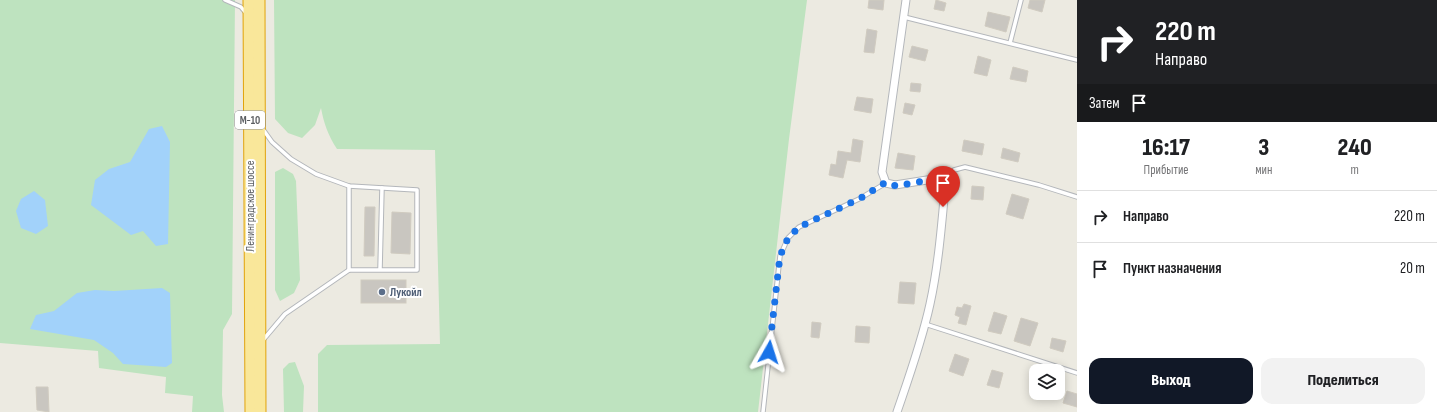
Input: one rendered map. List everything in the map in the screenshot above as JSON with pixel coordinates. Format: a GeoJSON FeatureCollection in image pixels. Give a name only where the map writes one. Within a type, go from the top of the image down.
{"type":"FeatureCollection","features":[{"type":"Feature","properties":{"kind":"highway","name":"Ленинградское шоссе"},"geometry":{"type":"LineString","coordinates":[[248,0],[251,412]]}},
{"type":"Feature","properties":{"kind":"highway","name":"Ленинградское шоссе"},"geometry":{"type":"LineString","coordinates":[[259,0],[260,412]]}},
{"type":"Feature","properties":{"kind":"street"},"geometry":{"type":"LineString","coordinates":[[897,412],[930,304],[940,237],[946,177],[896,186],[886,182],[882,172],[906,0]]}},
{"type":"Feature","properties":{"kind":"lane"},"geometry":{"type":"LineString","coordinates":[[225,0],[241,7],[249,16]]}},
{"type":"Feature","properties":{"kind":"lane"},"geometry":{"type":"LineString","coordinates":[[1010,43],[1020,0]]}},
{"type":"Feature","properties":{"kind":"lane"},"geometry":{"type":"LineString","coordinates":[[904,17],[1077,60]]}},
{"type":"Feature","properties":{"kind":"lane"},"geometry":{"type":"LineString","coordinates":[[260,124],[272,142],[291,159],[316,174],[348,186],[417,190],[417,270],[349,270],[285,314],[260,344]]}},
{"type":"Feature","properties":{"kind":"lane"},"geometry":{"type":"LineString","coordinates":[[946,177],[954,170],[965,167],[1024,182],[1077,198]]}},
{"type":"Feature","properties":{"kind":"lane"},"geometry":{"type":"LineString","coordinates":[[763,412],[780,256],[788,238],[799,227],[859,199],[886,182]]}},
{"type":"Feature","properties":{"kind":"lane"},"geometry":{"type":"LineString","coordinates":[[348,186],[349,270]]}},
{"type":"Feature","properties":{"kind":"lane"},"geometry":{"type":"LineString","coordinates":[[380,269],[382,188]]}},
{"type":"Feature","properties":{"kind":"lane"},"geometry":{"type":"LineString","coordinates":[[925,324],[1077,373]]}},
{"type":"Feature","properties":{"kind":"green space"},"geometry":{"type":"Polygon","coordinates":[[[0,0],[235,0],[232,314],[223,330],[222,395],[224,412],[192,412],[193,396],[165,393],[166,377],[99,368],[98,351],[0,343],[0,0]]]}},
{"type":"Feature","properties":{"kind":"green space"},"geometry":{"type":"Polygon","coordinates":[[[274,0],[807,0],[789,139],[758,412],[318,412],[318,354],[327,345],[440,344],[435,150],[337,149],[327,129],[321,108],[315,125],[302,138],[288,133],[275,119],[274,0]]]}},
{"type":"Feature","properties":{"kind":"green space"},"geometry":{"type":"Polygon","coordinates":[[[283,168],[293,174],[296,181],[300,280],[294,293],[280,301],[275,290],[275,172],[283,168]]]}},
{"type":"Feature","properties":{"kind":"green space"},"geometry":{"type":"Polygon","coordinates":[[[295,362],[304,386],[303,412],[284,412],[283,369],[289,363],[295,362]]]}},
{"type":"Feature","properties":{"kind":"water"},"geometry":{"type":"Polygon","coordinates":[[[162,126],[170,142],[168,244],[156,246],[143,231],[131,235],[91,205],[95,180],[109,169],[130,162],[149,129],[162,126]]]}},
{"type":"Feature","properties":{"kind":"water"},"geometry":{"type":"Polygon","coordinates":[[[34,191],[45,200],[48,226],[36,234],[21,228],[16,211],[21,199],[34,191]]]}},
{"type":"Feature","properties":{"kind":"water"},"geometry":{"type":"Polygon","coordinates":[[[162,288],[170,293],[172,363],[166,367],[123,364],[113,353],[94,340],[30,329],[36,315],[54,311],[77,293],[95,290],[114,291],[162,288]]]}},
{"type":"Feature","properties":{"kind":"building"},"geometry":{"type":"Polygon","coordinates":[[[869,0],[884,0],[883,10],[868,8],[869,0]]]}},
{"type":"Feature","properties":{"kind":"building"},"geometry":{"type":"Polygon","coordinates":[[[936,0],[946,3],[944,11],[934,9],[936,0]]]}},
{"type":"Feature","properties":{"kind":"building"},"geometry":{"type":"Polygon","coordinates":[[[1030,0],[1045,0],[1042,12],[1028,8],[1030,0]]]}},
{"type":"Feature","properties":{"kind":"building"},"geometry":{"type":"Polygon","coordinates":[[[988,12],[1010,17],[1006,32],[985,26],[988,12]]]}},
{"type":"Feature","properties":{"kind":"building"},"geometry":{"type":"Polygon","coordinates":[[[867,29],[877,31],[874,53],[864,52],[867,29]]]}},
{"type":"Feature","properties":{"kind":"building"},"geometry":{"type":"Polygon","coordinates":[[[912,46],[928,50],[925,61],[909,57],[912,46]]]}},
{"type":"Feature","properties":{"kind":"building"},"geometry":{"type":"Polygon","coordinates":[[[978,56],[991,60],[987,76],[974,73],[978,56]]]}},
{"type":"Feature","properties":{"kind":"building"},"geometry":{"type":"Polygon","coordinates":[[[1013,67],[1028,71],[1026,82],[1010,79],[1013,67]]]}},
{"type":"Feature","properties":{"kind":"building"},"geometry":{"type":"Polygon","coordinates":[[[911,83],[921,84],[920,92],[910,91],[911,83]]]}},
{"type":"Feature","properties":{"kind":"building"},"geometry":{"type":"Polygon","coordinates":[[[857,97],[873,99],[871,113],[854,110],[857,97]]]}},
{"type":"Feature","properties":{"kind":"building"},"geometry":{"type":"Polygon","coordinates":[[[905,103],[915,105],[912,115],[903,113],[905,103]]]}},
{"type":"Feature","properties":{"kind":"building"},"geometry":{"type":"Polygon","coordinates":[[[853,139],[863,141],[860,162],[847,160],[843,178],[829,175],[831,164],[836,165],[838,151],[851,153],[853,139]]]}},
{"type":"Feature","properties":{"kind":"building"},"geometry":{"type":"Polygon","coordinates":[[[964,140],[984,144],[982,155],[962,151],[964,140]]]}},
{"type":"Feature","properties":{"kind":"building"},"geometry":{"type":"Polygon","coordinates":[[[1003,148],[1020,153],[1018,162],[1001,158],[1003,148]]]}},
{"type":"Feature","properties":{"kind":"building"},"geometry":{"type":"Polygon","coordinates":[[[898,153],[915,156],[913,170],[895,168],[898,153]]]}},
{"type":"Feature","properties":{"kind":"building"},"geometry":{"type":"Polygon","coordinates":[[[972,186],[984,187],[983,200],[971,199],[972,186]]]}},
{"type":"Feature","properties":{"kind":"building"},"geometry":{"type":"Polygon","coordinates":[[[1012,194],[1029,199],[1023,219],[1006,214],[1012,194]]]}},
{"type":"Feature","properties":{"kind":"building"},"geometry":{"type":"Polygon","coordinates":[[[365,207],[375,207],[374,256],[364,256],[365,207]]]}},
{"type":"Feature","properties":{"kind":"building"},"geometry":{"type":"Polygon","coordinates":[[[392,212],[411,213],[410,254],[391,253],[392,212]]]}},
{"type":"Feature","properties":{"kind":"building"},"geometry":{"type":"Polygon","coordinates":[[[361,280],[406,280],[406,303],[361,303],[361,280]]]}},
{"type":"Feature","properties":{"kind":"building"},"geometry":{"type":"Polygon","coordinates":[[[900,282],[916,283],[914,304],[898,303],[900,282]]]}},
{"type":"Feature","properties":{"kind":"building"},"geometry":{"type":"Polygon","coordinates":[[[964,304],[971,306],[966,325],[958,323],[960,317],[955,315],[957,307],[962,308],[964,304]]]}},
{"type":"Feature","properties":{"kind":"building"},"geometry":{"type":"Polygon","coordinates":[[[994,312],[1007,316],[1001,334],[988,331],[994,312]]]}},
{"type":"Feature","properties":{"kind":"building"},"geometry":{"type":"Polygon","coordinates":[[[1021,318],[1038,323],[1030,346],[1014,341],[1021,318]]]}},
{"type":"Feature","properties":{"kind":"building"},"geometry":{"type":"Polygon","coordinates":[[[812,322],[821,323],[819,338],[811,337],[812,322]]]}},
{"type":"Feature","properties":{"kind":"building"},"geometry":{"type":"Polygon","coordinates":[[[856,326],[870,327],[869,343],[855,342],[856,326]]]}},
{"type":"Feature","properties":{"kind":"building"},"geometry":{"type":"Polygon","coordinates":[[[1052,338],[1066,341],[1063,352],[1050,348],[1052,338]]]}},
{"type":"Feature","properties":{"kind":"building"},"geometry":{"type":"Polygon","coordinates":[[[955,354],[969,359],[963,376],[949,371],[955,354]]]}},
{"type":"Feature","properties":{"kind":"building"},"geometry":{"type":"Polygon","coordinates":[[[992,370],[1003,373],[999,388],[987,385],[992,370]]]}},
{"type":"Feature","properties":{"kind":"building"},"geometry":{"type":"Polygon","coordinates":[[[36,387],[48,387],[49,412],[37,410],[36,387]]]}},
{"type":"Feature","properties":{"kind":"building"},"geometry":{"type":"Polygon","coordinates":[[[1067,391],[1077,394],[1077,407],[1063,403],[1067,391]]]}},
{"type":"Feature","properties":{"kind":"place","name":"Лукойл"},"geometry":{"type":"Point","coordinates":[382,292]}},
{"type":"Feature","properties":{"kind":"route"},"geometry":{"type":"LineString","coordinates":[[769,352],[780,256],[788,238],[799,227],[826,213],[859,199],[886,182],[896,186],[946,177],[943,207]]}}]}
